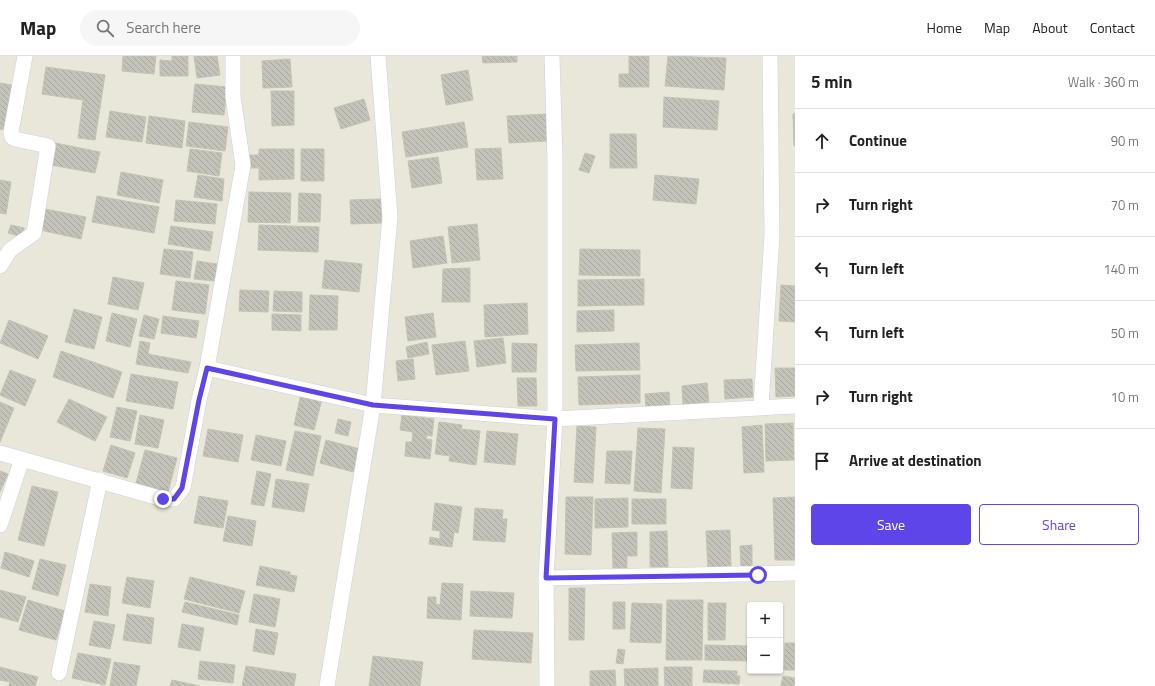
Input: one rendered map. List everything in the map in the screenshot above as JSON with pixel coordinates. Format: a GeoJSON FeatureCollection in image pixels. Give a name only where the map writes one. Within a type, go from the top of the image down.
{"type":"FeatureCollection","features":[{"type":"Feature","properties":{"kind":"street"},"geometry":{"type":"LineString","coordinates":[[0,266],[10,250],[34,233],[48,146],[15,139],[12,137],[10,132],[26,56]]}},
{"type":"Feature","properties":{"kind":"street"},"geometry":{"type":"LineString","coordinates":[[0,453],[163,499],[174,499],[182,488],[199,400],[207,368],[242,165],[234,97],[233,56]]}},
{"type":"Feature","properties":{"kind":"street"},"geometry":{"type":"LineString","coordinates":[[327,686],[373,405],[390,217],[378,56]]}},
{"type":"Feature","properties":{"kind":"street"},"geometry":{"type":"LineString","coordinates":[[547,686],[546,578],[555,419],[555,160],[552,56]]}},
{"type":"Feature","properties":{"kind":"street"},"geometry":{"type":"LineString","coordinates":[[761,406],[772,235],[770,56]]}},
{"type":"Feature","properties":{"kind":"street"},"geometry":{"type":"LineString","coordinates":[[207,368],[373,405],[555,419],[761,406],[795,406]]}},
{"type":"Feature","properties":{"kind":"street"},"geometry":{"type":"LineString","coordinates":[[0,525],[22,460]]}},
{"type":"Feature","properties":{"kind":"street"},"geometry":{"type":"LineString","coordinates":[[59,673],[100,480]]}},
{"type":"Feature","properties":{"kind":"street"},"geometry":{"type":"LineString","coordinates":[[546,578],[795,573]]}},
{"type":"Feature","properties":{"kind":"building"},"geometry":{"type":"Polygon","coordinates":[[[123,56],[156,56],[154,74],[122,71],[123,56]]]}},
{"type":"Feature","properties":{"kind":"building"},"geometry":{"type":"Polygon","coordinates":[[[172,56],[188,56],[188,76],[160,76],[160,60],[172,61],[172,56]]]}},
{"type":"Feature","properties":{"kind":"building"},"geometry":{"type":"Polygon","coordinates":[[[194,56],[217,56],[220,75],[197,78],[194,56]]]}},
{"type":"Feature","properties":{"kind":"building"},"geometry":{"type":"Polygon","coordinates":[[[482,56],[517,56],[517,62],[483,63],[482,56]]]}},
{"type":"Feature","properties":{"kind":"building"},"geometry":{"type":"Polygon","coordinates":[[[629,56],[649,56],[649,87],[619,87],[619,74],[629,74],[629,56]]]}},
{"type":"Feature","properties":{"kind":"building"},"geometry":{"type":"Polygon","coordinates":[[[668,56],[726,58],[724,90],[665,86],[668,56]]]}},
{"type":"Feature","properties":{"kind":"building"},"geometry":{"type":"Polygon","coordinates":[[[290,59],[292,87],[263,88],[262,61],[290,59]]]}},
{"type":"Feature","properties":{"kind":"building"},"geometry":{"type":"Polygon","coordinates":[[[46,67],[105,75],[95,140],[78,138],[83,100],[42,94],[46,67]]]}},
{"type":"Feature","properties":{"kind":"building"},"geometry":{"type":"Polygon","coordinates":[[[468,70],[473,100],[446,105],[441,75],[468,70]]]}},
{"type":"Feature","properties":{"kind":"building"},"geometry":{"type":"Polygon","coordinates":[[[0,83],[12,85],[5,130],[0,129],[0,83]]]}},
{"type":"Feature","properties":{"kind":"building"},"geometry":{"type":"Polygon","coordinates":[[[195,84],[227,87],[224,115],[192,112],[195,84]]]}},
{"type":"Feature","properties":{"kind":"building"},"geometry":{"type":"Polygon","coordinates":[[[271,91],[294,91],[294,125],[272,126],[271,91]]]}},
{"type":"Feature","properties":{"kind":"building"},"geometry":{"type":"Polygon","coordinates":[[[664,97],[719,101],[717,130],[663,127],[664,97]]]}},
{"type":"Feature","properties":{"kind":"building"},"geometry":{"type":"Polygon","coordinates":[[[364,99],[370,120],[341,129],[334,108],[364,99]]]}},
{"type":"Feature","properties":{"kind":"building"},"geometry":{"type":"Polygon","coordinates":[[[110,111],[146,117],[142,142],[106,137],[110,111]]]}},
{"type":"Feature","properties":{"kind":"building"},"geometry":{"type":"Polygon","coordinates":[[[546,114],[547,141],[509,143],[507,116],[546,114]]]}},
{"type":"Feature","properties":{"kind":"building"},"geometry":{"type":"Polygon","coordinates":[[[793,114],[795,114],[795,146],[794,146],[793,114]]]}},
{"type":"Feature","properties":{"kind":"building"},"geometry":{"type":"Polygon","coordinates":[[[149,116],[185,121],[182,148],[146,143],[149,116]]]}},
{"type":"Feature","properties":{"kind":"building"},"geometry":{"type":"Polygon","coordinates":[[[189,122],[228,127],[225,151],[186,146],[189,122]]]}},
{"type":"Feature","properties":{"kind":"building"},"geometry":{"type":"Polygon","coordinates":[[[464,122],[468,147],[406,157],[402,132],[464,122]]]}},
{"type":"Feature","properties":{"kind":"building"},"geometry":{"type":"Polygon","coordinates":[[[610,134],[636,134],[637,168],[610,168],[610,134]]]}},
{"type":"Feature","properties":{"kind":"building"},"geometry":{"type":"Polygon","coordinates":[[[55,143],[100,152],[95,173],[51,165],[55,143]]]}},
{"type":"Feature","properties":{"kind":"building"},"geometry":{"type":"Polygon","coordinates":[[[501,148],[503,179],[477,180],[475,149],[501,148]]]}},
{"type":"Feature","properties":{"kind":"building"},"geometry":{"type":"Polygon","coordinates":[[[190,149],[222,153],[219,176],[187,171],[190,149]]]}},
{"type":"Feature","properties":{"kind":"building"},"geometry":{"type":"Polygon","coordinates":[[[259,149],[294,149],[294,179],[259,180],[259,168],[248,168],[248,155],[259,155],[259,149]]]}},
{"type":"Feature","properties":{"kind":"building"},"geometry":{"type":"Polygon","coordinates":[[[301,149],[324,149],[324,181],[301,181],[301,149]]]}},
{"type":"Feature","properties":{"kind":"building"},"geometry":{"type":"Polygon","coordinates":[[[585,153],[595,156],[589,173],[579,170],[585,153]]]}},
{"type":"Feature","properties":{"kind":"building"},"geometry":{"type":"Polygon","coordinates":[[[438,157],[442,183],[412,188],[408,161],[438,157]]]}},
{"type":"Feature","properties":{"kind":"building"},"geometry":{"type":"Polygon","coordinates":[[[121,172],[163,180],[159,203],[117,195],[121,172]]]}},
{"type":"Feature","properties":{"kind":"building"},"geometry":{"type":"Polygon","coordinates":[[[198,175],[224,179],[222,201],[194,197],[198,175]]]}},
{"type":"Feature","properties":{"kind":"building"},"geometry":{"type":"Polygon","coordinates":[[[655,175],[699,179],[696,204],[653,200],[655,175]]]}},
{"type":"Feature","properties":{"kind":"building"},"geometry":{"type":"Polygon","coordinates":[[[0,180],[11,182],[6,214],[0,213],[0,180]]]}},
{"type":"Feature","properties":{"kind":"building"},"geometry":{"type":"Polygon","coordinates":[[[249,192],[291,193],[290,223],[248,222],[249,192]]]}},
{"type":"Feature","properties":{"kind":"building"},"geometry":{"type":"Polygon","coordinates":[[[299,193],[321,194],[320,222],[298,222],[299,193]]]}},
{"type":"Feature","properties":{"kind":"building"},"geometry":{"type":"Polygon","coordinates":[[[97,196],[159,207],[154,233],[92,222],[97,196]]]}},
{"type":"Feature","properties":{"kind":"building"},"geometry":{"type":"Polygon","coordinates":[[[381,199],[382,223],[351,224],[350,200],[381,199]]]}},
{"type":"Feature","properties":{"kind":"building"},"geometry":{"type":"Polygon","coordinates":[[[176,200],[217,204],[215,224],[174,221],[176,200]]]}},
{"type":"Feature","properties":{"kind":"building"},"geometry":{"type":"Polygon","coordinates":[[[45,209],[86,217],[81,239],[40,230],[45,209]]]}},
{"type":"Feature","properties":{"kind":"building"},"geometry":{"type":"Polygon","coordinates":[[[477,224],[480,260],[452,263],[448,227],[477,224]]]}},
{"type":"Feature","properties":{"kind":"building"},"geometry":{"type":"Polygon","coordinates":[[[11,225],[24,228],[22,237],[8,233],[11,225]]]}},
{"type":"Feature","properties":{"kind":"building"},"geometry":{"type":"Polygon","coordinates":[[[259,225],[319,227],[318,252],[258,250],[259,225]]]}},
{"type":"Feature","properties":{"kind":"building"},"geometry":{"type":"Polygon","coordinates":[[[171,226],[213,232],[210,251],[168,244],[171,226]]]}},
{"type":"Feature","properties":{"kind":"building"},"geometry":{"type":"Polygon","coordinates":[[[443,236],[447,263],[413,268],[410,241],[443,236]]]}},
{"type":"Feature","properties":{"kind":"building"},"geometry":{"type":"Polygon","coordinates":[[[164,249],[193,252],[190,278],[160,274],[164,249]]]}},
{"type":"Feature","properties":{"kind":"building"},"geometry":{"type":"Polygon","coordinates":[[[580,249],[640,250],[640,276],[579,275],[580,249]]]}},
{"type":"Feature","properties":{"kind":"building"},"geometry":{"type":"Polygon","coordinates":[[[325,260],[362,264],[359,292],[322,288],[325,260]]]}},
{"type":"Feature","properties":{"kind":"building"},"geometry":{"type":"Polygon","coordinates":[[[197,261],[217,264],[215,281],[194,279],[197,261]]]}},
{"type":"Feature","properties":{"kind":"building"},"geometry":{"type":"Polygon","coordinates":[[[470,268],[470,302],[442,302],[443,269],[470,268]]]}},
{"type":"Feature","properties":{"kind":"building"},"geometry":{"type":"Polygon","coordinates":[[[113,277],[144,283],[138,310],[108,304],[113,277]]]}},
{"type":"Feature","properties":{"kind":"building"},"geometry":{"type":"Polygon","coordinates":[[[644,279],[644,305],[578,306],[578,280],[644,279]]]}},
{"type":"Feature","properties":{"kind":"building"},"geometry":{"type":"Polygon","coordinates":[[[176,281],[209,285],[205,314],[172,310],[176,281]]]}},
{"type":"Feature","properties":{"kind":"building"},"geometry":{"type":"Polygon","coordinates":[[[781,285],[795,286],[795,322],[779,321],[781,285]]]}},
{"type":"Feature","properties":{"kind":"building"},"geometry":{"type":"Polygon","coordinates":[[[240,290],[269,291],[268,312],[239,311],[240,290]]]}},
{"type":"Feature","properties":{"kind":"building"},"geometry":{"type":"Polygon","coordinates":[[[274,291],[302,292],[302,312],[273,311],[274,291]]]}},
{"type":"Feature","properties":{"kind":"building"},"geometry":{"type":"Polygon","coordinates":[[[310,295],[338,296],[337,330],[309,330],[310,295]]]}},
{"type":"Feature","properties":{"kind":"building"},"geometry":{"type":"Polygon","coordinates":[[[527,303],[528,334],[485,337],[484,305],[527,303]]]}},
{"type":"Feature","properties":{"kind":"building"},"geometry":{"type":"Polygon","coordinates":[[[74,309],[102,317],[94,349],[65,342],[74,309]]]}},
{"type":"Feature","properties":{"kind":"building"},"geometry":{"type":"Polygon","coordinates":[[[614,310],[614,331],[577,332],[577,311],[614,310]]]}},
{"type":"Feature","properties":{"kind":"building"},"geometry":{"type":"Polygon","coordinates":[[[112,313],[137,319],[130,347],[106,341],[112,313]]]}},
{"type":"Feature","properties":{"kind":"building"},"geometry":{"type":"Polygon","coordinates":[[[433,313],[436,337],[408,341],[405,317],[433,313]]]}},
{"type":"Feature","properties":{"kind":"building"},"geometry":{"type":"Polygon","coordinates":[[[272,314],[301,315],[301,331],[272,330],[272,314]]]}},
{"type":"Feature","properties":{"kind":"building"},"geometry":{"type":"Polygon","coordinates":[[[144,315],[159,319],[154,339],[139,336],[144,315]]]}},
{"type":"Feature","properties":{"kind":"building"},"geometry":{"type":"Polygon","coordinates":[[[163,316],[199,321],[196,338],[161,333],[163,316]]]}},
{"type":"Feature","properties":{"kind":"building"},"geometry":{"type":"Polygon","coordinates":[[[9,320],[48,336],[38,359],[0,343],[9,320]]]}},
{"type":"Feature","properties":{"kind":"building"},"geometry":{"type":"Polygon","coordinates":[[[503,338],[506,363],[477,367],[474,341],[503,338]]]}},
{"type":"Feature","properties":{"kind":"building"},"geometry":{"type":"Polygon","coordinates":[[[140,341],[150,343],[148,354],[191,362],[188,373],[136,364],[140,341]]]}},
{"type":"Feature","properties":{"kind":"building"},"geometry":{"type":"Polygon","coordinates":[[[465,341],[469,371],[436,375],[432,345],[465,341]]]}},
{"type":"Feature","properties":{"kind":"building"},"geometry":{"type":"Polygon","coordinates":[[[427,342],[429,354],[408,358],[406,347],[427,342]]]}},
{"type":"Feature","properties":{"kind":"building"},"geometry":{"type":"Polygon","coordinates":[[[512,343],[537,344],[536,372],[512,372],[512,343]]]}},
{"type":"Feature","properties":{"kind":"building"},"geometry":{"type":"Polygon","coordinates":[[[639,343],[640,370],[576,371],[575,345],[639,343]]]}},
{"type":"Feature","properties":{"kind":"building"},"geometry":{"type":"Polygon","coordinates":[[[61,351],[122,372],[113,398],[53,377],[61,351]]]}},
{"type":"Feature","properties":{"kind":"building"},"geometry":{"type":"Polygon","coordinates":[[[413,359],[415,379],[398,381],[396,361],[413,359]]]}},
{"type":"Feature","properties":{"kind":"building"},"geometry":{"type":"Polygon","coordinates":[[[775,368],[795,368],[795,396],[776,397],[775,368]]]}},
{"type":"Feature","properties":{"kind":"building"},"geometry":{"type":"Polygon","coordinates":[[[10,370],[36,380],[25,406],[0,395],[10,370]]]}},
{"type":"Feature","properties":{"kind":"building"},"geometry":{"type":"Polygon","coordinates":[[[131,374],[178,382],[173,409],[126,401],[131,374]]]}},
{"type":"Feature","properties":{"kind":"building"},"geometry":{"type":"Polygon","coordinates":[[[640,375],[640,403],[579,405],[578,377],[640,375]]]}},
{"type":"Feature","properties":{"kind":"building"},"geometry":{"type":"Polygon","coordinates":[[[517,378],[536,378],[537,406],[518,406],[517,378]]]}},
{"type":"Feature","properties":{"kind":"building"},"geometry":{"type":"Polygon","coordinates":[[[752,379],[753,397],[725,399],[724,380],[752,379]]]}},
{"type":"Feature","properties":{"kind":"building"},"geometry":{"type":"Polygon","coordinates":[[[707,383],[709,402],[683,405],[682,386],[707,383]]]}},
{"type":"Feature","properties":{"kind":"building"},"geometry":{"type":"Polygon","coordinates":[[[669,392],[670,407],[646,410],[645,394],[669,392]]]}},
{"type":"Feature","properties":{"kind":"building"},"geometry":{"type":"Polygon","coordinates":[[[301,394],[322,399],[314,430],[294,425],[301,394]]]}},
{"type":"Feature","properties":{"kind":"building"},"geometry":{"type":"Polygon","coordinates":[[[69,399],[107,417],[95,441],[57,422],[69,399]]]}},
{"type":"Feature","properties":{"kind":"building"},"geometry":{"type":"Polygon","coordinates":[[[0,402],[14,408],[0,442],[0,402]]]}},
{"type":"Feature","properties":{"kind":"building"},"geometry":{"type":"Polygon","coordinates":[[[117,407],[137,411],[130,441],[110,437],[117,407]]]}},
{"type":"Feature","properties":{"kind":"building"},"geometry":{"type":"Polygon","coordinates":[[[140,415],[164,420],[158,448],[135,444],[140,415]]]}},
{"type":"Feature","properties":{"kind":"building"},"geometry":{"type":"Polygon","coordinates":[[[402,415],[434,419],[432,436],[427,435],[426,439],[432,440],[430,459],[405,456],[406,442],[412,442],[413,432],[400,430],[402,415]]]}},
{"type":"Feature","properties":{"kind":"building"},"geometry":{"type":"Polygon","coordinates":[[[338,419],[351,422],[348,436],[335,433],[338,419]]]}},
{"type":"Feature","properties":{"kind":"building"},"geometry":{"type":"Polygon","coordinates":[[[439,422],[462,425],[461,429],[480,431],[476,465],[449,461],[450,456],[435,454],[439,422]]]}},
{"type":"Feature","properties":{"kind":"building"},"geometry":{"type":"Polygon","coordinates":[[[793,423],[794,460],[766,461],[765,424],[793,423]]]}},
{"type":"Feature","properties":{"kind":"building"},"geometry":{"type":"Polygon","coordinates":[[[762,425],[764,472],[744,473],[742,427],[762,425]]]}},
{"type":"Feature","properties":{"kind":"building"},"geometry":{"type":"Polygon","coordinates":[[[577,426],[596,427],[593,483],[574,482],[577,426]]]}},
{"type":"Feature","properties":{"kind":"building"},"geometry":{"type":"Polygon","coordinates":[[[638,428],[665,429],[661,493],[634,491],[638,428]]]}},
{"type":"Feature","properties":{"kind":"building"},"geometry":{"type":"Polygon","coordinates":[[[208,429],[243,435],[238,462],[203,456],[208,429]]]}},
{"type":"Feature","properties":{"kind":"building"},"geometry":{"type":"Polygon","coordinates":[[[295,431],[321,436],[313,476],[286,470],[295,431]]]}},
{"type":"Feature","properties":{"kind":"building"},"geometry":{"type":"Polygon","coordinates":[[[487,431],[518,434],[515,465],[484,462],[487,431]]]}},
{"type":"Feature","properties":{"kind":"building"},"geometry":{"type":"Polygon","coordinates":[[[256,435],[286,441],[281,466],[251,460],[256,435]]]}},
{"type":"Feature","properties":{"kind":"building"},"geometry":{"type":"Polygon","coordinates":[[[326,440],[360,449],[353,472],[320,463],[326,440]]]}},
{"type":"Feature","properties":{"kind":"building"},"geometry":{"type":"Polygon","coordinates":[[[111,445],[135,453],[127,478],[103,471],[111,445]]]}},
{"type":"Feature","properties":{"kind":"building"},"geometry":{"type":"Polygon","coordinates":[[[673,447],[694,448],[692,489],[671,488],[673,447]]]}},
{"type":"Feature","properties":{"kind":"building"},"geometry":{"type":"Polygon","coordinates":[[[145,450],[177,458],[168,492],[136,483],[145,450]]]}},
{"type":"Feature","properties":{"kind":"building"},"geometry":{"type":"Polygon","coordinates":[[[607,451],[632,451],[630,484],[605,483],[607,451]]]}},
{"type":"Feature","properties":{"kind":"building"},"geometry":{"type":"Polygon","coordinates":[[[0,471],[8,474],[0,492],[0,471]]]}},
{"type":"Feature","properties":{"kind":"building"},"geometry":{"type":"Polygon","coordinates":[[[257,471],[271,474],[264,506],[251,504],[257,471]]]}},
{"type":"Feature","properties":{"kind":"building"},"geometry":{"type":"Polygon","coordinates":[[[276,479],[309,484],[304,512],[272,507],[276,479]]]}},
{"type":"Feature","properties":{"kind":"building"},"geometry":{"type":"Polygon","coordinates":[[[32,486],[58,492],[44,546],[18,540],[32,486]]]}},
{"type":"Feature","properties":{"kind":"building"},"geometry":{"type":"Polygon","coordinates":[[[199,496],[228,501],[223,528],[194,523],[199,496]]]}},
{"type":"Feature","properties":{"kind":"building"},"geometry":{"type":"Polygon","coordinates":[[[566,497],[593,497],[591,555],[565,554],[566,497]]]}},
{"type":"Feature","properties":{"kind":"building"},"geometry":{"type":"Polygon","coordinates":[[[795,497],[795,560],[775,560],[773,498],[795,497]]]}},
{"type":"Feature","properties":{"kind":"building"},"geometry":{"type":"Polygon","coordinates":[[[628,498],[628,527],[595,528],[595,499],[628,498]]]}},
{"type":"Feature","properties":{"kind":"building"},"geometry":{"type":"Polygon","coordinates":[[[632,499],[666,499],[666,524],[632,524],[632,499]]]}},
{"type":"Feature","properties":{"kind":"building"},"geometry":{"type":"Polygon","coordinates":[[[435,503],[462,507],[458,533],[454,532],[452,547],[429,544],[430,537],[440,539],[440,531],[432,530],[435,503]]]}},
{"type":"Feature","properties":{"kind":"building"},"geometry":{"type":"Polygon","coordinates":[[[475,508],[503,510],[502,519],[507,519],[505,542],[473,540],[475,508]]]}},
{"type":"Feature","properties":{"kind":"building"},"geometry":{"type":"Polygon","coordinates":[[[228,516],[256,521],[252,546],[223,541],[228,516]]]}},
{"type":"Feature","properties":{"kind":"building"},"geometry":{"type":"Polygon","coordinates":[[[730,530],[731,568],[708,569],[706,531],[730,530]]]}},
{"type":"Feature","properties":{"kind":"building"},"geometry":{"type":"Polygon","coordinates":[[[667,531],[668,567],[650,567],[650,532],[667,531]]]}},
{"type":"Feature","properties":{"kind":"building"},"geometry":{"type":"Polygon","coordinates":[[[637,532],[637,556],[627,556],[627,568],[613,568],[612,533],[637,532]]]}},
{"type":"Feature","properties":{"kind":"building"},"geometry":{"type":"Polygon","coordinates":[[[752,545],[752,567],[741,567],[740,546],[752,545]]]}},
{"type":"Feature","properties":{"kind":"building"},"geometry":{"type":"Polygon","coordinates":[[[5,552],[34,561],[29,577],[1,568],[5,552]]]}},
{"type":"Feature","properties":{"kind":"building"},"geometry":{"type":"Polygon","coordinates":[[[40,559],[66,565],[58,596],[32,589],[40,559]]]}},
{"type":"Feature","properties":{"kind":"building"},"geometry":{"type":"Polygon","coordinates":[[[260,566],[290,572],[290,575],[297,576],[294,592],[256,585],[260,566]]]}},
{"type":"Feature","properties":{"kind":"building"},"geometry":{"type":"Polygon","coordinates":[[[127,577],[154,581],[150,608],[122,603],[127,577]]]}},
{"type":"Feature","properties":{"kind":"building"},"geometry":{"type":"Polygon","coordinates":[[[190,577],[245,591],[239,613],[184,599],[190,577]]]}},
{"type":"Feature","properties":{"kind":"building"},"geometry":{"type":"Polygon","coordinates":[[[442,583],[463,584],[461,620],[427,618],[428,597],[436,597],[436,604],[440,605],[442,583]]]}},
{"type":"Feature","properties":{"kind":"building"},"geometry":{"type":"Polygon","coordinates":[[[90,584],[111,587],[108,616],[85,612],[90,584]]]}},
{"type":"Feature","properties":{"kind":"building"},"geometry":{"type":"Polygon","coordinates":[[[569,588],[585,588],[584,640],[569,640],[569,588]]]}},
{"type":"Feature","properties":{"kind":"building"},"geometry":{"type":"Polygon","coordinates":[[[0,590],[26,597],[18,622],[0,617],[0,590]]]}},
{"type":"Feature","properties":{"kind":"building"},"geometry":{"type":"Polygon","coordinates":[[[471,591],[514,593],[512,618],[470,616],[471,591]]]}},
{"type":"Feature","properties":{"kind":"building"},"geometry":{"type":"Polygon","coordinates":[[[254,594],[280,599],[275,627],[249,622],[254,594]]]}},
{"type":"Feature","properties":{"kind":"building"},"geometry":{"type":"Polygon","coordinates":[[[28,600],[65,611],[56,640],[19,630],[28,600]]]}},
{"type":"Feature","properties":{"kind":"building"},"geometry":{"type":"Polygon","coordinates":[[[667,600],[703,600],[702,660],[666,660],[667,600]]]}},
{"type":"Feature","properties":{"kind":"building"},"geometry":{"type":"Polygon","coordinates":[[[185,602],[239,615],[237,625],[182,612],[185,602]]]}},
{"type":"Feature","properties":{"kind":"building"},"geometry":{"type":"Polygon","coordinates":[[[613,602],[625,602],[625,629],[613,629],[613,602]]]}},
{"type":"Feature","properties":{"kind":"building"},"geometry":{"type":"Polygon","coordinates":[[[632,603],[662,604],[661,643],[630,642],[632,603]]]}},
{"type":"Feature","properties":{"kind":"building"},"geometry":{"type":"Polygon","coordinates":[[[708,603],[726,603],[725,640],[708,640],[708,603]]]}},
{"type":"Feature","properties":{"kind":"building"},"geometry":{"type":"Polygon","coordinates":[[[127,614],[154,618],[151,644],[123,640],[127,614]]]}},
{"type":"Feature","properties":{"kind":"building"},"geometry":{"type":"Polygon","coordinates":[[[94,621],[115,625],[110,649],[89,645],[94,621]]]}},
{"type":"Feature","properties":{"kind":"building"},"geometry":{"type":"Polygon","coordinates":[[[182,624],[204,628],[200,651],[178,647],[182,624]]]}},
{"type":"Feature","properties":{"kind":"building"},"geometry":{"type":"Polygon","coordinates":[[[256,629],[278,633],[274,655],[253,651],[256,629]]]}},
{"type":"Feature","properties":{"kind":"building"},"geometry":{"type":"Polygon","coordinates":[[[474,630],[533,633],[531,663],[472,659],[474,630]]]}},
{"type":"Feature","properties":{"kind":"building"},"geometry":{"type":"Polygon","coordinates":[[[785,643],[795,643],[795,670],[784,670],[785,643]]]}},
{"type":"Feature","properties":{"kind":"building"},"geometry":{"type":"Polygon","coordinates":[[[705,645],[747,646],[747,661],[705,660],[705,645]]]}},
{"type":"Feature","properties":{"kind":"building"},"geometry":{"type":"Polygon","coordinates":[[[618,649],[625,650],[623,664],[616,663],[618,649]]]}},
{"type":"Feature","properties":{"kind":"building"},"geometry":{"type":"Polygon","coordinates":[[[78,653],[111,659],[105,685],[72,678],[78,653]]]}},
{"type":"Feature","properties":{"kind":"building"},"geometry":{"type":"Polygon","coordinates":[[[373,656],[423,662],[420,686],[369,686],[373,656]]]}},
{"type":"Feature","properties":{"kind":"building"},"geometry":{"type":"Polygon","coordinates":[[[200,661],[235,665],[233,683],[198,679],[200,661]]]}},
{"type":"Feature","properties":{"kind":"building"},"geometry":{"type":"Polygon","coordinates":[[[114,662],[140,666],[136,686],[110,686],[114,662]]]}},
{"type":"Feature","properties":{"kind":"building"},"geometry":{"type":"Polygon","coordinates":[[[246,666],[296,674],[294,686],[242,686],[246,666]]]}},
{"type":"Feature","properties":{"kind":"building"},"geometry":{"type":"Polygon","coordinates":[[[0,667],[38,677],[35,686],[9,686],[10,682],[0,680],[0,667]]]}},
{"type":"Feature","properties":{"kind":"building"},"geometry":{"type":"Polygon","coordinates":[[[664,667],[692,667],[692,686],[665,686],[664,667]]]}},
{"type":"Feature","properties":{"kind":"building"},"geometry":{"type":"Polygon","coordinates":[[[658,668],[658,686],[625,686],[624,669],[658,668]]]}},
{"type":"Feature","properties":{"kind":"building"},"geometry":{"type":"Polygon","coordinates":[[[615,670],[616,686],[590,686],[590,671],[615,670]]]}},
{"type":"Feature","properties":{"kind":"building"},"geometry":{"type":"Polygon","coordinates":[[[704,670],[737,671],[737,676],[740,676],[739,684],[703,682],[704,670]]]}},
{"type":"Feature","properties":{"kind":"building"},"geometry":{"type":"Polygon","coordinates":[[[783,676],[795,678],[795,686],[781,686],[783,676]]]}},
{"type":"Feature","properties":{"kind":"building"},"geometry":{"type":"Polygon","coordinates":[[[172,680],[200,686],[170,686],[172,680]]]}},
{"type":"Feature","properties":{"kind":"route"},"geometry":{"type":"LineString","coordinates":[[163,499],[174,499],[182,488],[199,400],[207,368],[373,405],[555,419],[546,578],[758,575]]}}]}
